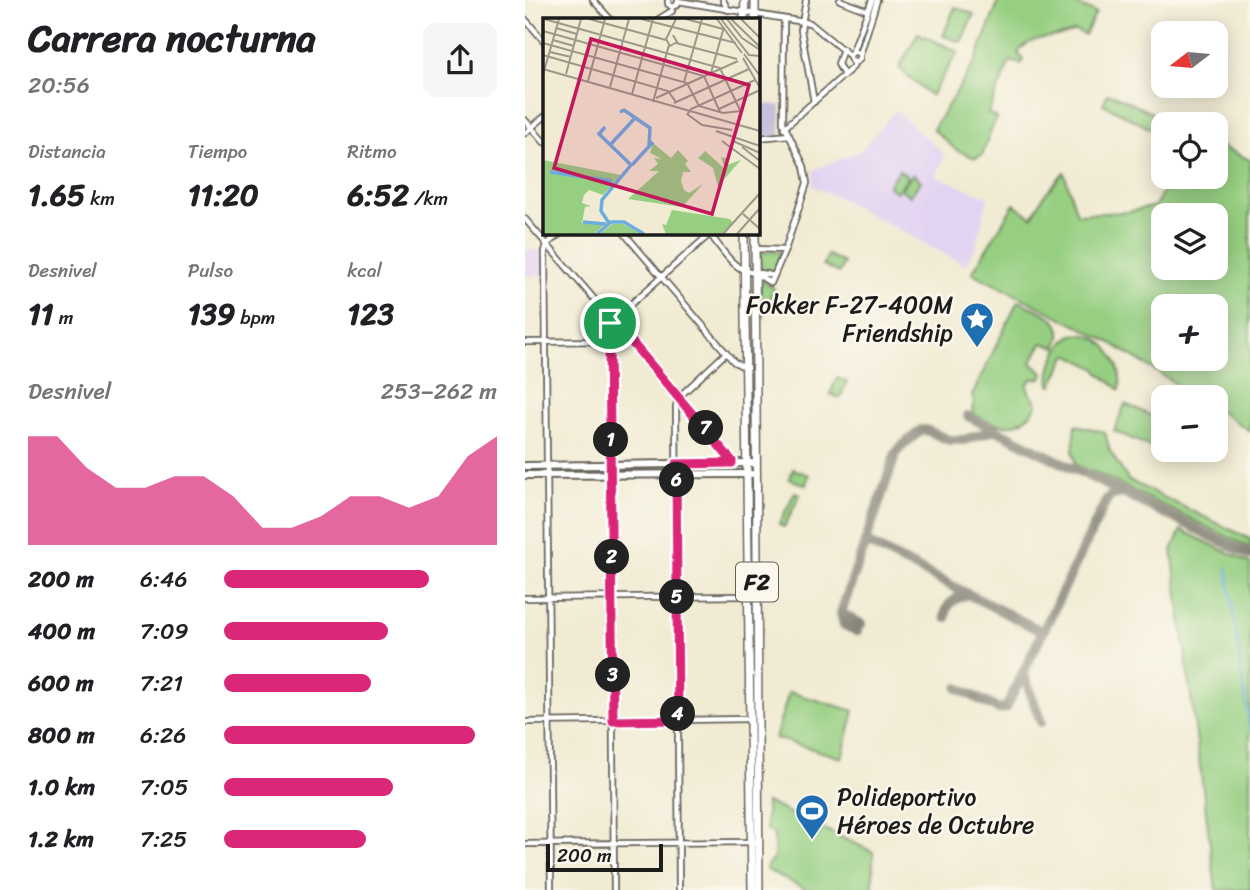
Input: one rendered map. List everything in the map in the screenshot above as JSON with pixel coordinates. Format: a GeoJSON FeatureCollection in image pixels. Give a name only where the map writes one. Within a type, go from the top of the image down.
{"type":"FeatureCollection","features":[{"type":"Feature","properties":{"kind":"highway"},"geometry":{"type":"LineString","coordinates":[[744,16],[745,0]]}},
{"type":"Feature","properties":{"kind":"highway"},"geometry":{"type":"LineString","coordinates":[[755,0],[755,17]]}},
{"type":"Feature","properties":{"kind":"highway","name":"F2"},"geometry":{"type":"LineString","coordinates":[[744,234],[750,719],[759,890]]}},
{"type":"Feature","properties":{"kind":"highway","name":"F2"},"geometry":{"type":"LineString","coordinates":[[751,890],[755,842],[755,234]]}},
{"type":"Feature","properties":{"kind":"main road"},"geometry":{"type":"LineString","coordinates":[[525,466],[756,463]]}},
{"type":"Feature","properties":{"kind":"main road"},"geometry":{"type":"LineString","coordinates":[[525,475],[757,474]]}},
{"type":"Feature","properties":{"kind":"street"},"geometry":{"type":"LineString","coordinates":[[593,0],[609,18]]}},
{"type":"Feature","properties":{"kind":"street"},"geometry":{"type":"LineString","coordinates":[[667,0],[674,18]]}},
{"type":"Feature","properties":{"kind":"street"},"geometry":{"type":"LineString","coordinates":[[723,0],[728,10]]}},
{"type":"Feature","properties":{"kind":"street"},"geometry":{"type":"LineString","coordinates":[[806,0],[801,22],[814,102]]}},
{"type":"Feature","properties":{"kind":"street"},"geometry":{"type":"LineString","coordinates":[[840,0],[868,11]]}},
{"type":"Feature","properties":{"kind":"street"},"geometry":{"type":"LineString","coordinates":[[851,54],[874,0]]}},
{"type":"Feature","properties":{"kind":"street"},"geometry":{"type":"LineString","coordinates":[[784,128],[853,67],[859,58],[874,0]]}},
{"type":"Feature","properties":{"kind":"street"},"geometry":{"type":"LineString","coordinates":[[660,18],[678,1],[728,10],[744,16],[801,22],[814,26],[851,54],[854,62]]}},
{"type":"Feature","properties":{"kind":"street"},"geometry":{"type":"LineString","coordinates":[[525,19],[543,40]]}},
{"type":"Feature","properties":{"kind":"street"},"geometry":{"type":"LineString","coordinates":[[755,273],[771,283],[807,183],[804,166],[784,128],[784,20]]}},
{"type":"Feature","properties":{"kind":"street"},"geometry":{"type":"LineString","coordinates":[[843,49],[838,64],[844,75]]}},
{"type":"Feature","properties":{"kind":"street"},"geometry":{"type":"LineString","coordinates":[[851,54],[858,53],[859,58]]}},
{"type":"Feature","properties":{"kind":"street"},"geometry":{"type":"LineString","coordinates":[[525,133],[543,118]]}},
{"type":"Feature","properties":{"kind":"street"},"geometry":{"type":"LineString","coordinates":[[525,120],[543,141]]}},
{"type":"Feature","properties":{"kind":"street"},"geometry":{"type":"LineString","coordinates":[[759,138],[789,135]]}},
{"type":"Feature","properties":{"kind":"street"},"geometry":{"type":"LineString","coordinates":[[525,219],[680,397],[729,455],[732,463]]}},
{"type":"Feature","properties":{"kind":"street"},"geometry":{"type":"LineString","coordinates":[[551,890],[545,251],[547,244],[560,234]]}},
{"type":"Feature","properties":{"kind":"street"},"geometry":{"type":"LineString","coordinates":[[625,234],[726,353],[737,365],[746,368]]}},
{"type":"Feature","properties":{"kind":"street"},"geometry":{"type":"LineString","coordinates":[[614,890],[610,327],[613,320],[709,234]]}},
{"type":"Feature","properties":{"kind":"street"},"geometry":{"type":"LineString","coordinates":[[711,234],[745,271],[774,276]]}},
{"type":"Feature","properties":{"kind":"street"},"geometry":{"type":"LineString","coordinates":[[755,249],[785,250]]}},
{"type":"Feature","properties":{"kind":"street"},"geometry":{"type":"LineString","coordinates":[[525,342],[609,341]]}},
{"type":"Feature","properties":{"kind":"street"},"geometry":{"type":"LineString","coordinates":[[679,890],[676,411],[680,397],[726,353]]}},
{"type":"Feature","properties":{"kind":"street"},"geometry":{"type":"LineString","coordinates":[[525,598],[749,596]]}},
{"type":"Feature","properties":{"kind":"street"},"geometry":{"type":"LineString","coordinates":[[525,722],[750,719]]}},
{"type":"Feature","properties":{"kind":"street"},"geometry":{"type":"LineString","coordinates":[[525,844],[755,842]]}},
{"type":"Feature","properties":{"kind":"shaded area"},"geometry":{"type":"Polygon","coordinates":[[[759,104],[781,105],[780,137],[759,136],[759,104]]]}},
{"type":"Feature","properties":{"kind":"shaded area"},"geometry":{"type":"Polygon","coordinates":[[[896,110],[945,155],[936,176],[988,197],[976,247],[965,265],[813,186],[813,170],[860,151],[896,110]]]}},
{"type":"Feature","properties":{"kind":"shaded area"},"geometry":{"type":"Polygon","coordinates":[[[525,250],[544,250],[544,275],[525,276],[525,250]]]}},
{"type":"Feature","properties":{"kind":"green space"},"geometry":{"type":"Polygon","coordinates":[[[999,0],[1068,0],[1096,13],[1085,35],[1075,31],[1037,39],[1018,53],[1023,59],[1021,64],[1010,61],[988,113],[996,118],[982,155],[975,158],[956,150],[933,129],[975,62],[999,0]]]}},
{"type":"Feature","properties":{"kind":"green space"},"geometry":{"type":"Polygon","coordinates":[[[955,7],[974,14],[961,42],[943,36],[955,7]]]}},
{"type":"Feature","properties":{"kind":"green space"},"geometry":{"type":"Polygon","coordinates":[[[918,33],[958,52],[931,96],[899,68],[918,33]]]}},
{"type":"Feature","properties":{"kind":"green space"},"geometry":{"type":"Polygon","coordinates":[[[1107,94],[1114,95],[1151,113],[1151,129],[1103,104],[1107,94]]]}},
{"type":"Feature","properties":{"kind":"green space"},"geometry":{"type":"Polygon","coordinates":[[[1228,150],[1250,160],[1250,431],[1228,417],[1228,385],[1178,385],[1156,371],[1228,371],[1228,294],[1151,294],[1151,368],[1108,341],[972,273],[1014,204],[1032,217],[1045,194],[1064,172],[1077,214],[1127,212],[1151,207],[1151,280],[1228,280],[1228,203],[1157,203],[1164,189],[1228,189],[1228,150]]]}},
{"type":"Feature","properties":{"kind":"green space"},"geometry":{"type":"Polygon","coordinates":[[[899,170],[908,177],[896,192],[888,186],[899,170]]]}},
{"type":"Feature","properties":{"kind":"green space"},"geometry":{"type":"Polygon","coordinates":[[[913,174],[921,181],[910,196],[901,189],[913,174]]]}},
{"type":"Feature","properties":{"kind":"green space"},"geometry":{"type":"Polygon","coordinates":[[[760,252],[781,252],[773,272],[761,269],[760,252]]]}},
{"type":"Feature","properties":{"kind":"green space"},"geometry":{"type":"Polygon","coordinates":[[[828,255],[844,263],[839,273],[823,265],[828,255]]]}},
{"type":"Feature","properties":{"kind":"green space"},"geometry":{"type":"Polygon","coordinates":[[[760,281],[774,288],[762,320],[760,281]]]}},
{"type":"Feature","properties":{"kind":"green space"},"geometry":{"type":"Polygon","coordinates":[[[1018,301],[1051,317],[1060,329],[1060,337],[1056,347],[1042,343],[1031,363],[1043,373],[1041,378],[1032,379],[1028,386],[1037,404],[1025,419],[1002,425],[975,416],[972,395],[1018,301]]]}},
{"type":"Feature","properties":{"kind":"green space"},"geometry":{"type":"Polygon","coordinates":[[[615,328],[617,329],[631,346],[613,345],[615,328]]]}},
{"type":"Feature","properties":{"kind":"green space"},"geometry":{"type":"Polygon","coordinates":[[[1073,335],[1094,338],[1109,351],[1118,369],[1120,390],[1097,369],[1070,355],[1066,356],[1052,386],[1050,385],[1050,372],[1055,357],[1073,335]]]}},
{"type":"Feature","properties":{"kind":"green space"},"geometry":{"type":"Polygon","coordinates":[[[837,378],[847,382],[840,398],[830,394],[837,378]]]}},
{"type":"Feature","properties":{"kind":"green space"},"geometry":{"type":"Polygon","coordinates":[[[1125,404],[1151,415],[1151,447],[1114,431],[1125,404]]]}},
{"type":"Feature","properties":{"kind":"green space"},"geometry":{"type":"Polygon","coordinates":[[[1076,425],[1105,432],[1110,451],[1128,480],[1250,539],[1250,548],[1076,465],[1073,451],[1076,425]]]}},
{"type":"Feature","properties":{"kind":"green space"},"geometry":{"type":"Polygon","coordinates":[[[793,469],[809,475],[806,485],[789,479],[793,469]]]}},
{"type":"Feature","properties":{"kind":"green space"},"geometry":{"type":"Polygon","coordinates":[[[795,492],[800,495],[784,527],[779,524],[795,492]]]}},
{"type":"Feature","properties":{"kind":"green space"},"geometry":{"type":"Polygon","coordinates":[[[1181,530],[1250,563],[1250,890],[1216,890],[1172,550],[1181,530]]]}},
{"type":"Feature","properties":{"kind":"green space"},"geometry":{"type":"Polygon","coordinates":[[[789,692],[854,711],[842,758],[775,738],[789,692]]]}},
{"type":"Feature","properties":{"kind":"green space","name":"Polideportivo Héroes de Octubre"},"geometry":{"type":"Polygon","coordinates":[[[766,802],[873,852],[873,890],[807,890],[767,870],[767,865],[774,859],[774,834],[766,830],[766,802]]]}},
{"type":"Feature","properties":{"kind":"waterway"},"geometry":{"type":"LineString","coordinates":[[1227,567],[1250,731]]}},
{"type":"Feature","properties":{"kind":"taxiway"},"geometry":{"type":"LineString","coordinates":[[968,416],[1123,493]]}},
{"type":"Feature","properties":{"kind":"taxiway"},"geometry":{"type":"LineString","coordinates":[[857,631],[844,625],[841,613],[896,453],[921,430],[949,440],[964,440],[995,430]]}},
{"type":"Feature","properties":{"kind":"taxiway"},"geometry":{"type":"LineString","coordinates":[[958,688],[998,709],[1006,708],[1107,499],[1112,495],[1123,493],[1250,555]]}},
{"type":"Feature","properties":{"kind":"taxiway"},"geometry":{"type":"LineString","coordinates":[[865,542],[1043,632]]}},
{"type":"Feature","properties":{"kind":"taxiway"},"geometry":{"type":"LineString","coordinates":[[946,618],[949,605],[968,594]]}},
{"type":"Feature","properties":{"kind":"taxiway"},"geometry":{"type":"LineString","coordinates":[[841,613],[861,624]]}},
{"type":"Feature","properties":{"kind":"taxiway"},"geometry":{"type":"LineString","coordinates":[[1023,673],[1041,722]]}},
{"type":"Feature","properties":{"kind":"place","name":"Fokker F-27-400M Friendship"},"geometry":{"type":"Point","coordinates":[977,349]}},
{"type":"Feature","properties":{"kind":"place","name":"Polideportivo Héroes de Octubre"},"geometry":{"type":"Point","coordinates":[812,841]}},
{"type":"Feature","properties":{"kind":"route"},"geometry":{"type":"LineString","coordinates":[[613,320],[732,461],[676,464],[678,720],[613,721],[610,323],[613,320]]}}]}
